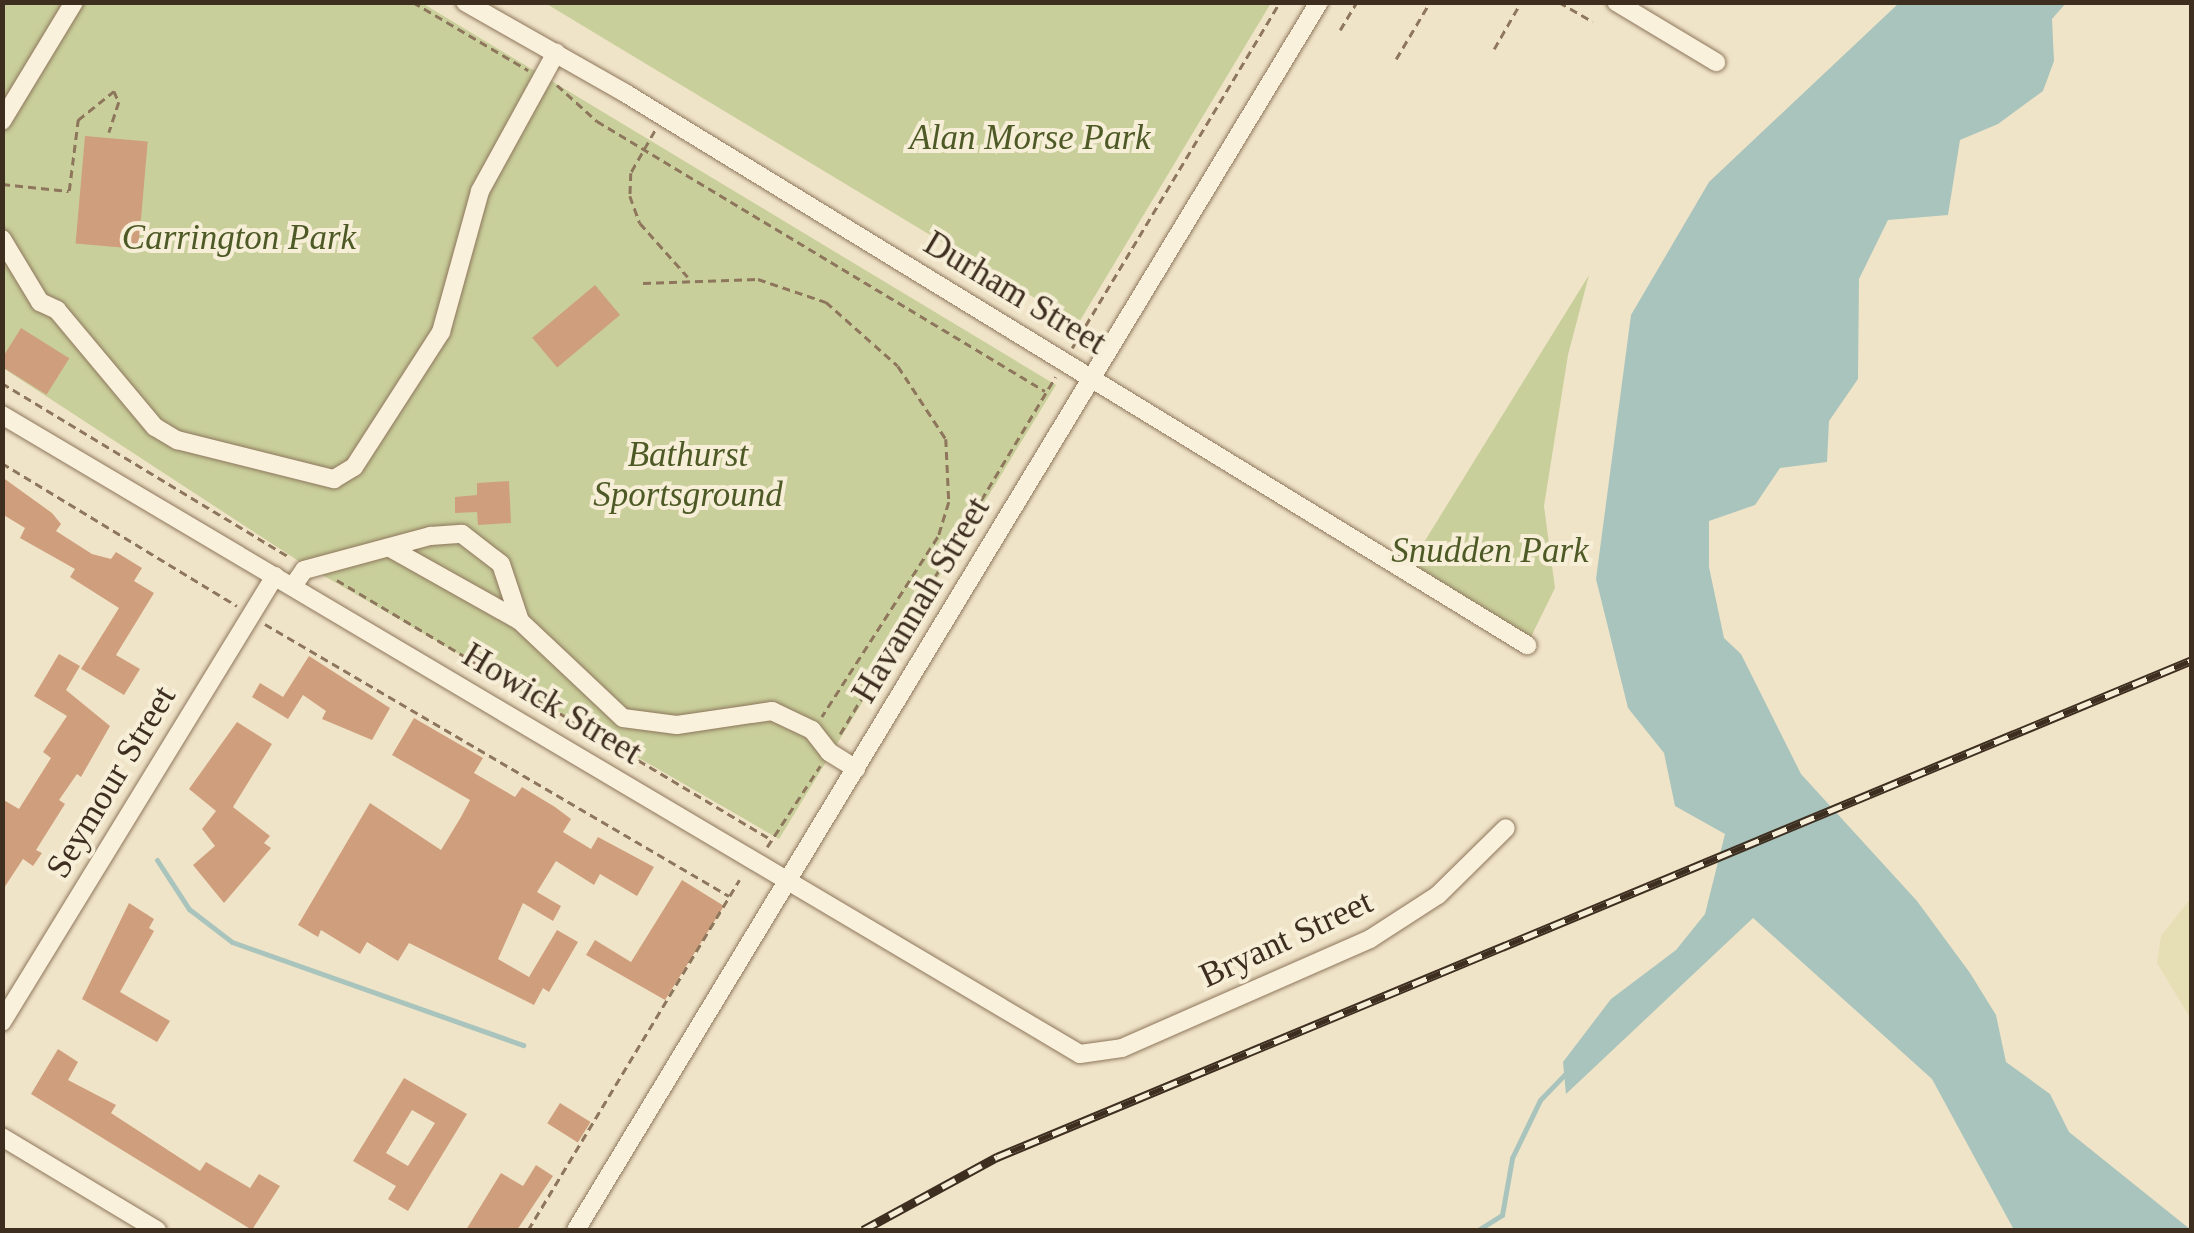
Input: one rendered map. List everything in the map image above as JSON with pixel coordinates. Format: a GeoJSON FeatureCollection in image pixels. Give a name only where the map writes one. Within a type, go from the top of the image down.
{"type":"FeatureCollection","features":[{"type":"Feature","properties":{"kind":"street"},"geometry":{"type":"LineString","coordinates":[[2,122],[74,2]]}},
{"type":"Feature","properties":{"kind":"street","name":"Durham Street"},"geometry":{"type":"LineString","coordinates":[[465,2],[665,117],[1527,645]]}},
{"type":"Feature","properties":{"kind":"street","name":"Havannah Street"},"geometry":{"type":"LineString","coordinates":[[576,1230],[1319,2]]}},
{"type":"Feature","properties":{"kind":"street"},"geometry":{"type":"LineString","coordinates":[[1616,2],[1716,62]]}},
{"type":"Feature","properties":{"kind":"street"},"geometry":{"type":"LineString","coordinates":[[2,239],[40,302],[58,310],[156,427],[178,440],[334,480],[354,467],[442,332],[480,191],[556,54]]}},
{"type":"Feature","properties":{"kind":"street","name":"Howick Street"},"geometry":{"type":"LineString","coordinates":[[2,415],[1067,1049]]}},
{"type":"Feature","properties":{"kind":"street"},"geometry":{"type":"LineString","coordinates":[[292,586],[304,570],[446,533],[476,540],[501,564],[520,621]]}},
{"type":"Feature","properties":{"kind":"street"},"geometry":{"type":"LineString","coordinates":[[390,548],[520,621],[623,718],[676,725],[760,710],[812,730],[829,752],[856,769]]}},
{"type":"Feature","properties":{"kind":"street","name":"Seymour Street"},"geometry":{"type":"LineString","coordinates":[[2,1022],[275,576]]}},
{"type":"Feature","properties":{"kind":"street","name":"Bryant Street"},"geometry":{"type":"LineString","coordinates":[[1067,1049],[1108,1053],[1370,939],[1438,894],[1506,828]]}},
{"type":"Feature","properties":{"kind":"street"},"geometry":{"type":"LineString","coordinates":[[2,1137],[156,1230]]}},
{"type":"Feature","properties":{"kind":"path"},"geometry":{"type":"LineString","coordinates":[[413,2],[542,76],[643,147],[1046,391]]}},
{"type":"Feature","properties":{"kind":"path"},"geometry":{"type":"LineString","coordinates":[[762,852],[773,841],[829,752],[1280,2]]}},
{"type":"Feature","properties":{"kind":"path"},"geometry":{"type":"LineString","coordinates":[[1340,30],[1356,2]]}},
{"type":"Feature","properties":{"kind":"path"},"geometry":{"type":"LineString","coordinates":[[1396,59],[1430,2]]}},
{"type":"Feature","properties":{"kind":"path"},"geometry":{"type":"LineString","coordinates":[[1494,49],[1521,2]]}},
{"type":"Feature","properties":{"kind":"path"},"geometry":{"type":"LineString","coordinates":[[1560,2],[1593,22]]}},
{"type":"Feature","properties":{"kind":"path"},"geometry":{"type":"LineString","coordinates":[[2,184],[69,192],[78,120],[114,91],[119,102],[109,132]]}},
{"type":"Feature","properties":{"kind":"path"},"geometry":{"type":"LineString","coordinates":[[665,117],[643,147],[630,196],[640,223],[689,278]]}},
{"type":"Feature","properties":{"kind":"path"},"geometry":{"type":"LineString","coordinates":[[643,283],[758,278],[826,302],[898,366],[946,439],[949,502],[938,537],[812,730]]}},
{"type":"Feature","properties":{"kind":"path"},"geometry":{"type":"LineString","coordinates":[[2,383],[283,554],[316,567],[773,841]]}},
{"type":"Feature","properties":{"kind":"path"},"geometry":{"type":"LineString","coordinates":[[2,464],[729,896]]}},
{"type":"Feature","properties":{"kind":"path"},"geometry":{"type":"LineString","coordinates":[[528,1230],[739,880]]}},
{"type":"Feature","properties":{"kind":"shaded area"},"geometry":{"type":"Polygon","coordinates":[[[2191,898],[2191,1019],[2157,963],[2161,936],[2191,898]]]}},
{"type":"Feature","properties":{"kind":"green space"},"geometry":{"type":"Polygon","coordinates":[[[2,3],[422,3],[1056,385],[779,839],[300,562],[3,368],[2,3]]]}},
{"type":"Feature","properties":{"kind":"green space","name":"Alan Morse Park"},"geometry":{"type":"Polygon","coordinates":[[[545,3],[1271,3],[1078,324],[545,3]]]}},
{"type":"Feature","properties":{"kind":"green space","name":"Snudden Park"},"geometry":{"type":"Polygon","coordinates":[[[1589,275],[1568,355],[1544,506],[1555,588],[1527,645],[1405,573],[1589,275]]]}},
{"type":"Feature","properties":{"kind":"water"},"geometry":{"type":"Polygon","coordinates":[[[1899,3],[2066,3],[2052,19],[2054,61],[2043,91],[1998,124],[1960,140],[1948,215],[1888,220],[1859,279],[1858,379],[1829,421],[1827,462],[1780,468],[1755,505],[1709,521],[1709,567],[1724,638],[1741,654],[1801,774],[1917,901],[1970,973],[1996,1015],[2006,1062],[2050,1094],[2069,1132],[2191,1230],[2014,1230],[1932,1079],[1753,918],[1566,1094],[1563,1062],[1611,999],[1676,950],[1705,914],[1725,834],[1675,806],[1664,753],[1628,708],[1596,579],[1631,315],[1709,182],[1899,3]]]}},
{"type":"Feature","properties":{"kind":"building"},"geometry":{"type":"Polygon","coordinates":[[[85,136],[148,141],[138,249],[76,244],[85,136]]]}},
{"type":"Feature","properties":{"kind":"building"},"geometry":{"type":"Polygon","coordinates":[[[595,285],[620,315],[557,368],[532,338],[595,285]]]}},
{"type":"Feature","properties":{"kind":"building"},"geometry":{"type":"Polygon","coordinates":[[[21,328],[69,358],[47,395],[2,367],[2,358],[21,328]]]}},
{"type":"Feature","properties":{"kind":"building"},"geometry":{"type":"Polygon","coordinates":[[[2,477],[52,513],[61,524],[56,531],[92,554],[111,559],[116,552],[142,568],[134,581],[154,593],[116,655],[140,669],[124,695],[81,669],[119,608],[70,577],[75,569],[20,538],[25,528],[2,514],[2,477]]]}},
{"type":"Feature","properties":{"kind":"building"},"geometry":{"type":"Polygon","coordinates":[[[509,481],[511,523],[478,525],[477,512],[455,513],[455,497],[477,495],[477,483],[509,481]]]}},
{"type":"Feature","properties":{"kind":"building"},"geometry":{"type":"Polygon","coordinates":[[[59,654],[80,666],[66,690],[110,726],[81,777],[77,774],[59,800],[65,804],[36,850],[42,853],[33,866],[23,859],[2,891],[2,799],[19,809],[51,758],[43,752],[67,716],[34,696],[59,654]]]}},
{"type":"Feature","properties":{"kind":"building"},"geometry":{"type":"Polygon","coordinates":[[[309,656],[390,708],[372,740],[322,719],[326,711],[303,695],[288,719],[252,697],[260,683],[283,697],[309,656]]]}},
{"type":"Feature","properties":{"kind":"building"},"geometry":{"type":"Polygon","coordinates":[[[414,718],[483,758],[474,773],[515,797],[522,787],[571,819],[563,832],[591,849],[598,837],[654,867],[637,896],[600,874],[594,885],[556,861],[537,892],[561,906],[553,921],[523,903],[498,959],[529,977],[557,930],[578,942],[549,992],[543,988],[534,1005],[409,943],[398,961],[367,942],[360,954],[321,930],[318,937],[298,925],[370,803],[441,850],[461,817],[470,800],[392,755],[414,718]]]}},
{"type":"Feature","properties":{"kind":"building"},"geometry":{"type":"Polygon","coordinates":[[[237,722],[272,744],[233,807],[270,836],[264,843],[271,848],[224,903],[193,865],[215,846],[202,829],[216,811],[189,789],[237,722]]]}},
{"type":"Feature","properties":{"kind":"building"},"geometry":{"type":"Polygon","coordinates":[[[682,880],[724,906],[665,1000],[586,955],[595,940],[631,962],[682,880]]]}},
{"type":"Feature","properties":{"kind":"building"},"geometry":{"type":"Polygon","coordinates":[[[129,903],[154,919],[149,928],[154,931],[120,992],[170,1021],[157,1042],[82,999],[129,903]]]}},
{"type":"Feature","properties":{"kind":"building"},"geometry":{"type":"Polygon","coordinates":[[[58,1049],[78,1062],[68,1080],[116,1105],[111,1113],[200,1171],[206,1162],[250,1188],[259,1174],[280,1186],[252,1230],[31,1094],[58,1049]]]}},
{"type":"Feature","properties":{"kind":"building"},"geometry":{"type":"Polygon","coordinates":[[[404,1078],[467,1114],[408,1211],[388,1199],[396,1186],[353,1161],[404,1078]],[[412,1110],[386,1153],[408,1166],[435,1123],[412,1110]]]}},
{"type":"Feature","properties":{"kind":"building"},"geometry":{"type":"Polygon","coordinates":[[[560,1103],[591,1122],[578,1142],[547,1123],[560,1103]]]}},
{"type":"Feature","properties":{"kind":"building"},"geometry":{"type":"Polygon","coordinates":[[[536,1165],[553,1176],[517,1230],[466,1230],[501,1173],[523,1186],[536,1165]]]}},
{"type":"Feature","properties":{"kind":"waterway"},"geometry":{"type":"LineString","coordinates":[[157,860],[189,909],[232,942],[523,1045]]}},
{"type":"Feature","properties":{"kind":"waterway"},"geometry":{"type":"LineString","coordinates":[[1478,1230],[1502,1215],[1512,1158],[1540,1100],[1566,1073]]}},
{"type":"Feature","properties":{"kind":"railway"},"geometry":{"type":"LineString","coordinates":[[863,1230],[997,1157],[2192,660]]}},
{"type":"Feature","properties":{"kind":"park label","name":"Carrington Park"},"geometry":{"type":"Point","coordinates":[239,238]}},
{"type":"Feature","properties":{"kind":"park label","name":"Bathurst Sportsground"},"geometry":{"type":"Point","coordinates":[688,475]}}]}
